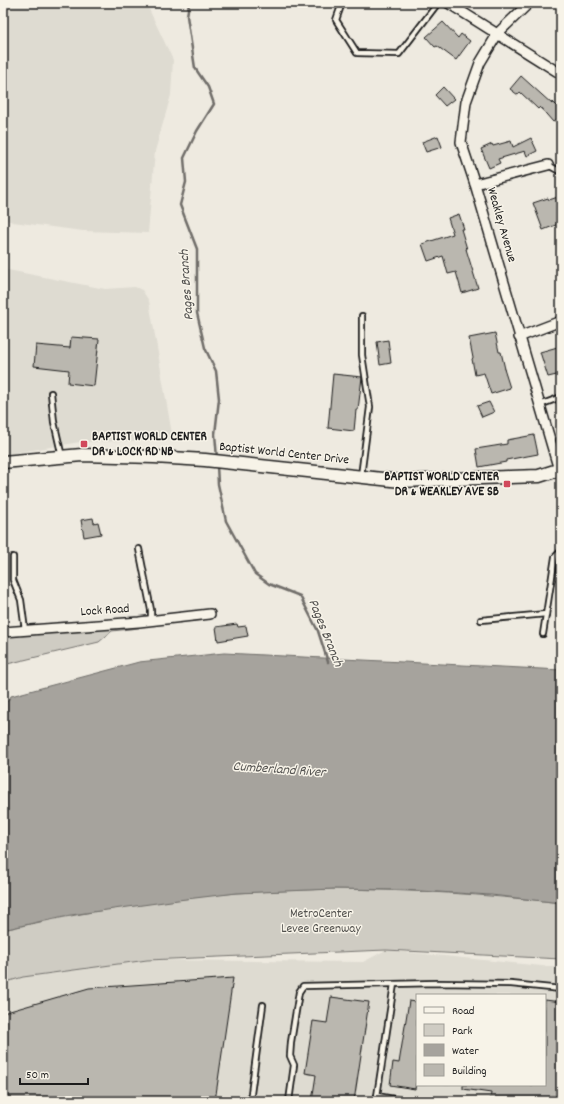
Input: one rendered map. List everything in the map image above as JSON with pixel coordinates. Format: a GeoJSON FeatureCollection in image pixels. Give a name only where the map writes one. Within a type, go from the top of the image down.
{"type":"FeatureCollection","features":[{"type":"Feature","properties":{"kind":"street"},"geometry":{"type":"LineString","coordinates":[[448,3],[561,74]]}},
{"type":"Feature","properties":{"kind":"street","name":"Weakley Avenue"},"geometry":{"type":"LineString","coordinates":[[529,3],[498,33],[480,63],[466,102],[461,142],[475,184],[519,337],[560,469]]}},
{"type":"Feature","properties":{"kind":"street"},"geometry":{"type":"LineString","coordinates":[[475,184],[548,165]]}},
{"type":"Feature","properties":{"kind":"street"},"geometry":{"type":"LineString","coordinates":[[519,337],[561,321]]}},
{"type":"Feature","properties":{"kind":"street","name":"Baptist World Center Drive"},"geometry":{"type":"LineString","coordinates":[[3,462],[82,455],[154,457],[401,481],[539,476],[560,469]]}},
{"type":"Feature","properties":{"kind":"street","name":"Lock Road"},"geometry":{"type":"LineString","coordinates":[[3,632],[151,621],[210,614]]}},
{"type":"Feature","properties":{"kind":"lane"},"geometry":{"type":"LineString","coordinates":[[342,3],[336,20],[357,53],[399,54],[438,3]]}},
{"type":"Feature","properties":{"kind":"lane"},"geometry":{"type":"LineString","coordinates":[[548,165],[561,172]]}},
{"type":"Feature","properties":{"kind":"lane"},"geometry":{"type":"LineString","coordinates":[[361,476],[370,406],[362,355],[362,316]]}},
{"type":"Feature","properties":{"kind":"lane"},"geometry":{"type":"LineString","coordinates":[[51,393],[54,422],[62,456]]}},
{"type":"Feature","properties":{"kind":"lane"},"geometry":{"type":"LineString","coordinates":[[540,405],[561,397]]}},
{"type":"Feature","properties":{"kind":"lane"},"geometry":{"type":"LineString","coordinates":[[139,549],[151,610],[151,621]]}},
{"type":"Feature","properties":{"kind":"lane"},"geometry":{"type":"LineString","coordinates":[[543,634],[555,557],[561,551]]}},
{"type":"Feature","properties":{"kind":"lane"},"geometry":{"type":"LineString","coordinates":[[13,557],[14,580],[21,600],[25,630]]}},
{"type":"Feature","properties":{"kind":"lane"},"geometry":{"type":"LineString","coordinates":[[481,620],[546,614]]}},
{"type":"Feature","properties":{"kind":"lane"},"geometry":{"type":"LineString","coordinates":[[289,1101],[294,1065],[290,1056],[291,1042],[299,992],[303,986],[437,983],[511,984],[561,989]]}},
{"type":"Feature","properties":{"kind":"lane"},"geometry":{"type":"LineString","coordinates":[[394,984],[377,1099],[405,1101]]}},
{"type":"Feature","properties":{"kind":"lane"},"geometry":{"type":"LineString","coordinates":[[250,1101],[263,1005]]}},
{"type":"Feature","properties":{"kind":"shaded area"},"geometry":{"type":"Polygon","coordinates":[[[3,3],[146,3],[173,60],[171,95],[155,151],[148,233],[83,231],[13,222],[3,219],[3,3]]]}},
{"type":"Feature","properties":{"kind":"shaded area"},"geometry":{"type":"Polygon","coordinates":[[[3,269],[105,289],[135,287],[142,290],[149,301],[173,440],[80,442],[3,455],[3,269]]]}},
{"type":"Feature","properties":{"kind":"shaded area"},"geometry":{"type":"Polygon","coordinates":[[[386,950],[561,968],[561,1101],[3,1101],[3,984],[23,977],[147,960],[363,962],[386,950]]]}},
{"type":"Feature","properties":{"kind":"green space"},"geometry":{"type":"Polygon","coordinates":[[[139,622],[139,628],[112,631],[99,642],[3,665],[3,632],[139,622]]]}},
{"type":"Feature","properties":{"kind":"green space","name":"MetroCenter Levee Greenway"},"geometry":{"type":"Polygon","coordinates":[[[334,889],[448,893],[561,903],[561,959],[386,950],[147,960],[23,977],[3,983],[3,930],[90,912],[178,899],[237,893],[334,889]]]}},
{"type":"Feature","properties":{"kind":"water","name":"Cumberland River"},"geometry":{"type":"Polygon","coordinates":[[[224,653],[561,670],[561,903],[491,895],[402,890],[334,889],[237,893],[64,916],[3,930],[3,703],[8,701],[11,696],[139,662],[224,653]]]}},
{"type":"Feature","properties":{"kind":"building"},"geometry":{"type":"Polygon","coordinates":[[[443,22],[458,38],[461,34],[470,41],[456,60],[437,46],[435,47],[426,37],[443,22]]]}},
{"type":"Feature","properties":{"kind":"building"},"geometry":{"type":"Polygon","coordinates":[[[521,76],[552,104],[553,102],[561,110],[561,123],[557,119],[553,122],[540,107],[538,109],[520,92],[518,95],[510,89],[521,76]]]}},
{"type":"Feature","properties":{"kind":"building"},"geometry":{"type":"Polygon","coordinates":[[[443,87],[454,99],[445,106],[435,95],[443,87]]]}},
{"type":"Feature","properties":{"kind":"building"},"geometry":{"type":"Polygon","coordinates":[[[438,136],[442,147],[426,152],[422,142],[438,136]]]}},
{"type":"Feature","properties":{"kind":"building"},"geometry":{"type":"Polygon","coordinates":[[[531,138],[537,151],[527,156],[525,151],[498,159],[500,163],[489,168],[481,149],[492,144],[493,146],[511,141],[513,147],[531,138]]]}},
{"type":"Feature","properties":{"kind":"building"},"geometry":{"type":"Polygon","coordinates":[[[561,196],[561,223],[543,230],[533,203],[548,198],[549,200],[561,196]]]}},
{"type":"Feature","properties":{"kind":"building"},"geometry":{"type":"Polygon","coordinates":[[[459,214],[464,229],[461,229],[466,249],[478,288],[462,293],[456,272],[448,274],[443,256],[428,261],[422,244],[453,234],[448,218],[459,214]]]}},
{"type":"Feature","properties":{"kind":"building"},"geometry":{"type":"Polygon","coordinates":[[[495,333],[510,388],[491,394],[484,373],[475,375],[469,338],[495,333]]]}},
{"type":"Feature","properties":{"kind":"building"},"geometry":{"type":"Polygon","coordinates":[[[71,337],[99,339],[94,386],[68,383],[69,370],[34,366],[36,345],[70,348],[71,337]]]}},
{"type":"Feature","properties":{"kind":"building"},"geometry":{"type":"Polygon","coordinates":[[[388,340],[391,363],[380,365],[377,342],[388,340]]]}},
{"type":"Feature","properties":{"kind":"building"},"geometry":{"type":"Polygon","coordinates":[[[561,346],[561,374],[548,377],[540,352],[561,346]]]}},
{"type":"Feature","properties":{"kind":"building"},"geometry":{"type":"Polygon","coordinates":[[[333,374],[362,377],[354,431],[328,428],[333,374]]]}},
{"type":"Feature","properties":{"kind":"building"},"geometry":{"type":"Polygon","coordinates":[[[489,402],[494,412],[482,417],[477,406],[489,402]]]}},
{"type":"Feature","properties":{"kind":"building"},"geometry":{"type":"Polygon","coordinates":[[[534,435],[538,454],[479,467],[476,449],[507,444],[507,440],[534,435]]]}},
{"type":"Feature","properties":{"kind":"building"},"geometry":{"type":"Polygon","coordinates":[[[93,518],[94,523],[98,522],[101,534],[84,537],[81,520],[93,518]]]}},
{"type":"Feature","properties":{"kind":"building"},"geometry":{"type":"Polygon","coordinates":[[[237,624],[238,627],[246,626],[248,636],[218,641],[216,627],[237,624]]]}},
{"type":"Feature","properties":{"kind":"building"},"geometry":{"type":"Polygon","coordinates":[[[233,978],[215,1101],[3,1101],[3,1013],[89,988],[233,978]]]}},
{"type":"Feature","properties":{"kind":"building"},"geometry":{"type":"Polygon","coordinates":[[[331,997],[369,1002],[354,1101],[312,1101],[316,1075],[305,1073],[313,1021],[327,1023],[331,997]]]}},
{"type":"Feature","properties":{"kind":"building"},"geometry":{"type":"Polygon","coordinates":[[[546,1000],[561,1002],[561,1101],[495,1101],[490,1100],[491,1093],[463,1089],[463,1086],[546,1086],[546,1000]]]}},
{"type":"Feature","properties":{"kind":"building"},"geometry":{"type":"Polygon","coordinates":[[[409,1001],[416,1002],[415,1089],[390,1085],[393,1062],[399,1063],[409,1001]]]}},
{"type":"Feature","properties":{"kind":"waterway","name":"Pages Branch"},"geometry":{"type":"LineString","coordinates":[[189,3],[187,16],[195,68],[208,87],[214,104],[197,131],[184,158],[186,182],[180,205],[197,249],[197,313],[205,348],[216,371],[219,399],[215,434],[217,458]]}},
{"type":"Feature","properties":{"kind":"waterway","name":"Pages Branch"},"geometry":{"type":"LineString","coordinates":[[217,465],[218,484],[226,521],[255,574],[269,584],[300,596],[318,631],[328,662]]}},
{"type":"Feature","properties":{"kind":"place","name":"BAPTIST WORLD CENTER DR & LOCK RD NB"},"geometry":{"type":"Point","coordinates":[84,444]}},
{"type":"Feature","properties":{"kind":"place","name":"BAPTIST WORLD CENTER DR & WEAKLEY AVE SB"},"geometry":{"type":"Point","coordinates":[507,484]}}]}
